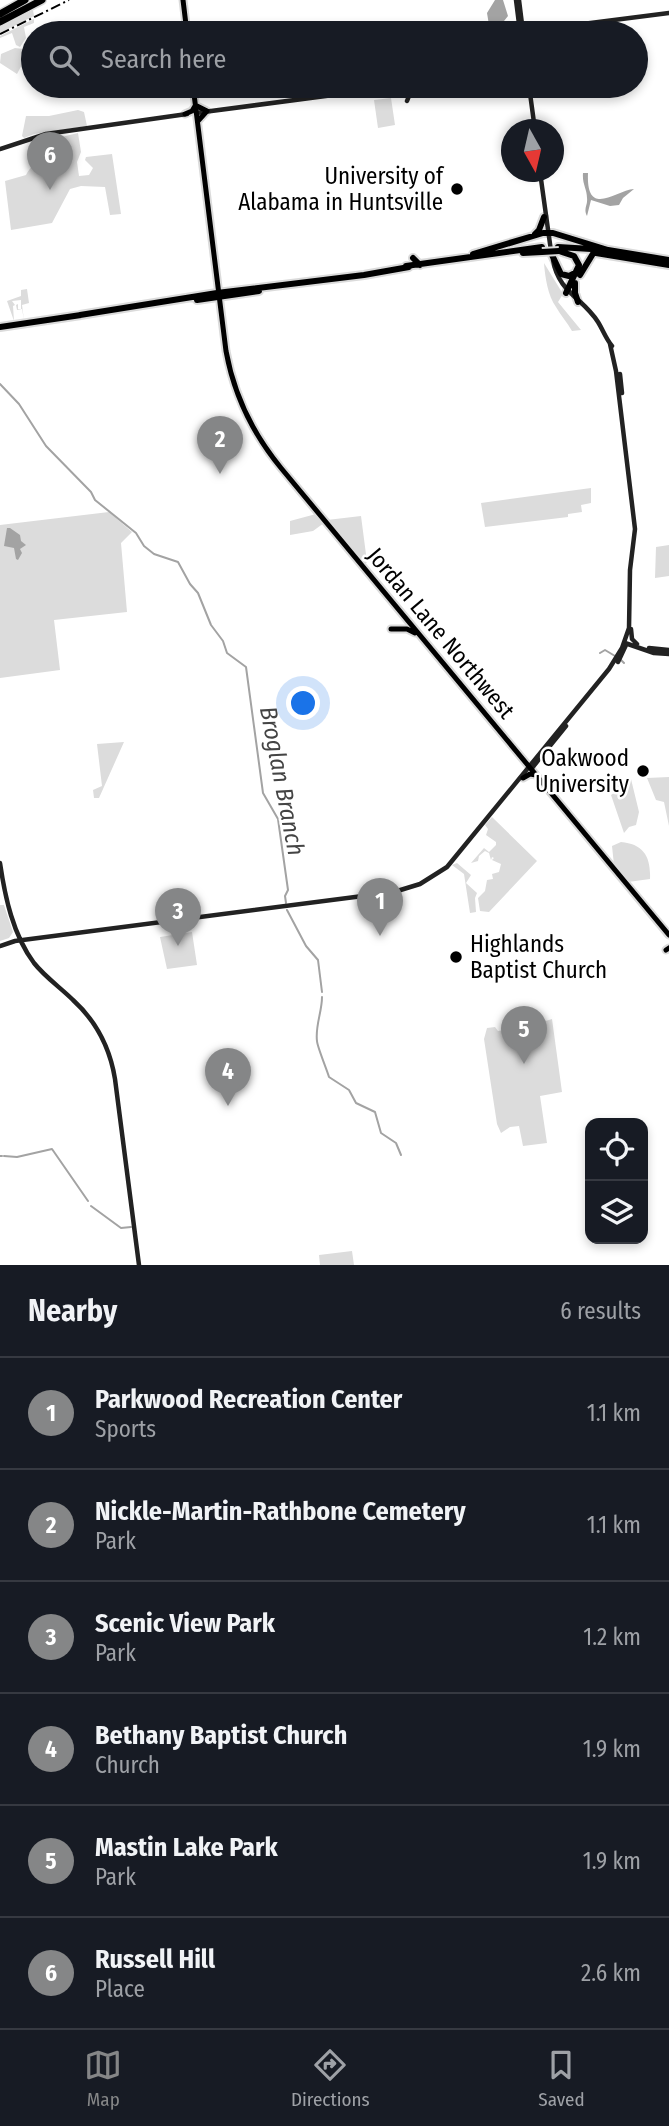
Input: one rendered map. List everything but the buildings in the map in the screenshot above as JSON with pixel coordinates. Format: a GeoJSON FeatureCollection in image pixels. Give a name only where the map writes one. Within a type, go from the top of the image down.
{"type":"FeatureCollection","features":[{"type":"Feature","properties":{"kind":"highway"},"geometry":{"type":"LineString","coordinates":[[0,14],[25,0]]}},
{"type":"Feature","properties":{"kind":"highway"},"geometry":{"type":"LineString","coordinates":[[0,22],[33,0]]}},
{"type":"Feature","properties":{"kind":"highway"},"geometry":{"type":"LineString","coordinates":[[0,22],[41,0]]}},
{"type":"Feature","properties":{"kind":"highway"},"geometry":{"type":"LineString","coordinates":[[545,218],[551,233]]}},
{"type":"Feature","properties":{"kind":"highway"},"geometry":{"type":"LineString","coordinates":[[534,235],[545,218]]}},
{"type":"Feature","properties":{"kind":"highway"},"geometry":{"type":"LineString","coordinates":[[438,263],[534,235],[551,233],[608,250],[669,262]]}},
{"type":"Feature","properties":{"kind":"highway"},"geometry":{"type":"LineString","coordinates":[[0,327],[230,293],[285,288],[288,285],[529,248],[542,250]]}},
{"type":"Feature","properties":{"kind":"highway"},"geometry":{"type":"LineString","coordinates":[[510,254],[529,248]]}},
{"type":"Feature","properties":{"kind":"highway"},"geometry":{"type":"LineString","coordinates":[[493,255],[559,249],[608,250]]}},
{"type":"Feature","properties":{"kind":"highway"},"geometry":{"type":"LineString","coordinates":[[559,249],[669,262]]}},
{"type":"Feature","properties":{"kind":"highway"},"geometry":{"type":"LineString","coordinates":[[559,249],[571,254],[579,265],[567,292]]}},
{"type":"Feature","properties":{"kind":"highway"},"geometry":{"type":"LineString","coordinates":[[567,292],[594,252]]}},
{"type":"Feature","properties":{"kind":"highway"},"geometry":{"type":"LineString","coordinates":[[552,255],[561,274],[569,276],[577,272]]}},
{"type":"Feature","properties":{"kind":"highway"},"geometry":{"type":"LineString","coordinates":[[413,258],[421,265]]}},
{"type":"Feature","properties":{"kind":"highway"},"geometry":{"type":"LineString","coordinates":[[575,283],[578,302]]}},
{"type":"Feature","properties":{"kind":"highway"},"geometry":{"type":"LineString","coordinates":[[217,295],[225,298],[230,293]]}},
{"type":"Feature","properties":{"kind":"main road"},"geometry":{"type":"LineString","coordinates":[[183,0],[186,21]]}},
{"type":"Feature","properties":{"kind":"main road"},"geometry":{"type":"LineString","coordinates":[[518,0],[520,21]]}},
{"type":"Feature","properties":{"kind":"main road"},"geometry":{"type":"LineString","coordinates":[[611,21],[669,13]]}},
{"type":"Feature","properties":{"kind":"main road","name":"Jordan Lane Northwest"},"geometry":{"type":"LineString","coordinates":[[194,98],[223,334],[237,393],[250,423],[265,448],[669,934]]}},
{"type":"Feature","properties":{"kind":"main road"},"geometry":{"type":"LineString","coordinates":[[0,149],[54,132],[310,98]]}},
{"type":"Feature","properties":{"kind":"main road"},"geometry":{"type":"LineString","coordinates":[[529,98],[532,119]]}},
{"type":"Feature","properties":{"kind":"main road"},"geometry":{"type":"LineString","coordinates":[[530,98],[532,119]]}},
{"type":"Feature","properties":{"kind":"main road"},"geometry":{"type":"LineString","coordinates":[[185,114],[192,111],[195,103],[200,109],[207,111]]}},
{"type":"Feature","properties":{"kind":"main road"},"geometry":{"type":"LineString","coordinates":[[185,114],[198,121],[207,111]]}},
{"type":"Feature","properties":{"kind":"main road"},"geometry":{"type":"LineString","coordinates":[[15,143],[19,137],[28,139]]}},
{"type":"Feature","properties":{"kind":"main road"},"geometry":{"type":"LineString","coordinates":[[540,182],[545,218]]}},
{"type":"Feature","properties":{"kind":"main road"},"geometry":{"type":"LineString","coordinates":[[551,233],[556,273],[567,292],[598,321],[616,356],[637,523],[631,629],[632,639],[637,646]]}},
{"type":"Feature","properties":{"kind":"main road"},"geometry":{"type":"LineString","coordinates":[[551,233],[552,271],[567,292],[599,325]]}},
{"type":"Feature","properties":{"kind":"main road"},"geometry":{"type":"LineString","coordinates":[[0,946],[14,941],[405,890],[425,882],[447,867],[615,667],[624,651],[631,616],[630,570],[635,524],[616,371],[610,344]]}},
{"type":"Feature","properties":{"kind":"main road"},"geometry":{"type":"LineString","coordinates":[[400,628],[405,623],[405,618]]}},
{"type":"Feature","properties":{"kind":"main road"},"geometry":{"type":"LineString","coordinates":[[391,629],[407,629],[422,638]]}},
{"type":"Feature","properties":{"kind":"main road"},"geometry":{"type":"LineString","coordinates":[[531,768],[609,669],[631,629]]}},
{"type":"Feature","properties":{"kind":"main road"},"geometry":{"type":"LineString","coordinates":[[626,642],[654,653],[669,652]]}},
{"type":"Feature","properties":{"kind":"main road"},"geometry":{"type":"LineString","coordinates":[[624,651],[630,646],[637,646]]}},
{"type":"Feature","properties":{"kind":"main road"},"geometry":{"type":"LineString","coordinates":[[524,775],[524,761],[535,760]]}},
{"type":"Feature","properties":{"kind":"main road"},"geometry":{"type":"LineString","coordinates":[[524,775],[537,776]]}},
{"type":"Feature","properties":{"kind":"main road"},"geometry":{"type":"LineString","coordinates":[[0,863],[5,896],[22,940],[37,967],[88,1015],[109,1054],[115,1079],[139,1265]]}},
{"type":"Feature","properties":{"kind":"main road"},"geometry":{"type":"LineString","coordinates":[[14,941],[19,933]]}},
{"type":"Feature","properties":{"kind":"shaded area"},"geometry":{"type":"Polygon","coordinates":[[[495,0],[503,0],[508,16],[504,21],[488,21],[487,13],[495,0]]]}},
{"type":"Feature","properties":{"kind":"shaded area"},"geometry":{"type":"Polygon","coordinates":[[[33,10],[34,16],[0,33],[0,27],[33,10]]]}},
{"type":"Feature","properties":{"kind":"shaded area"},"geometry":{"type":"Polygon","coordinates":[[[21,26],[20,47],[16,45],[12,33],[0,36],[21,26]]]}},
{"type":"Feature","properties":{"kind":"shaded area"},"geometry":{"type":"Polygon","coordinates":[[[15,48],[21,49],[21,66],[17,74],[0,63],[1,54],[15,48]]]}},
{"type":"Feature","properties":{"kind":"shaded area"},"geometry":{"type":"Polygon","coordinates":[[[391,98],[395,125],[378,128],[374,100],[391,98]]]}},
{"type":"Feature","properties":{"kind":"shaded area"},"geometry":{"type":"Polygon","coordinates":[[[78,110],[84,112],[87,126],[24,138],[22,136],[26,116],[49,116],[78,110]]]}},
{"type":"Feature","properties":{"kind":"shaded area"},"geometry":{"type":"Polygon","coordinates":[[[78,133],[81,152],[77,162],[79,176],[89,175],[93,168],[85,160],[86,157],[112,154],[121,214],[110,215],[105,187],[81,186],[70,189],[52,223],[11,230],[5,181],[26,175],[52,148],[57,138],[78,133]]]}},
{"type":"Feature","properties":{"kind":"shaded area"},"geometry":{"type":"Polygon","coordinates":[[[583,173],[588,173],[589,187],[597,199],[634,189],[619,205],[610,206],[591,200],[587,216],[583,173]]]}},
{"type":"Feature","properties":{"kind":"shaded area"},"geometry":{"type":"Polygon","coordinates":[[[544,263],[563,294],[558,302],[581,330],[572,331],[553,303],[547,286],[544,263]]]}},
{"type":"Feature","properties":{"kind":"shaded area"},"geometry":{"type":"Polygon","coordinates":[[[27,289],[29,303],[22,305],[24,320],[22,309],[17,310],[16,305],[21,309],[21,300],[12,301],[15,305],[14,321],[7,301],[21,296],[21,290],[27,289]]]}},
{"type":"Feature","properties":{"kind":"shaded area"},"geometry":{"type":"Polygon","coordinates":[[[591,488],[591,503],[581,505],[582,512],[568,514],[568,517],[485,527],[481,503],[591,488]]]}},
{"type":"Feature","properties":{"kind":"shaded area"},"geometry":{"type":"Polygon","coordinates":[[[109,512],[132,532],[121,543],[127,612],[54,620],[60,670],[0,678],[0,525],[109,512]]]}},
{"type":"Feature","properties":{"kind":"shaded area"},"geometry":{"type":"Polygon","coordinates":[[[316,514],[324,523],[313,531],[290,535],[290,521],[316,514]]]}},
{"type":"Feature","properties":{"kind":"shaded area"},"geometry":{"type":"Polygon","coordinates":[[[361,516],[367,562],[364,565],[327,520],[361,516]]]}},
{"type":"Feature","properties":{"kind":"shaded area"},"geometry":{"type":"Polygon","coordinates":[[[7,528],[20,535],[21,541],[26,545],[20,549],[22,553],[18,560],[14,548],[4,546],[7,528]]]}},
{"type":"Feature","properties":{"kind":"shaded area"},"geometry":{"type":"Polygon","coordinates":[[[669,545],[669,576],[655,578],[656,547],[669,545]]]}},
{"type":"Feature","properties":{"kind":"shaded area"},"geometry":{"type":"Polygon","coordinates":[[[124,742],[99,798],[94,798],[93,790],[102,786],[97,744],[124,742]]]}},
{"type":"Feature","properties":{"kind":"shaded area"},"geometry":{"type":"Polygon","coordinates":[[[669,777],[669,826],[664,802],[656,800],[647,778],[669,777]]]}},
{"type":"Feature","properties":{"kind":"shaded area"},"geometry":{"type":"Polygon","coordinates":[[[631,779],[639,812],[636,825],[629,827],[624,833],[611,795],[617,791],[617,782],[631,779]]]}},
{"type":"Feature","properties":{"kind":"shaded area"},"geometry":{"type":"Polygon","coordinates":[[[492,817],[537,861],[489,912],[480,911],[478,898],[485,891],[487,880],[493,879],[492,874],[499,872],[501,864],[492,860],[492,857],[491,860],[489,853],[485,851],[478,861],[471,863],[484,848],[489,852],[496,845],[496,842],[486,835],[488,829],[485,825],[492,817]]]}},
{"type":"Feature","properties":{"kind":"shaded area"},"geometry":{"type":"Polygon","coordinates":[[[621,842],[635,845],[644,853],[649,864],[650,879],[628,882],[614,865],[612,846],[621,842]]]}},
{"type":"Feature","properties":{"kind":"shaded area"},"geometry":{"type":"Polygon","coordinates":[[[457,863],[471,875],[466,883],[477,893],[476,912],[470,913],[464,874],[452,865],[457,863]]]}},
{"type":"Feature","properties":{"kind":"shaded area"},"geometry":{"type":"Polygon","coordinates":[[[0,905],[4,905],[13,932],[9,938],[0,941],[0,905]]]}},
{"type":"Feature","properties":{"kind":"shaded area"},"geometry":{"type":"Polygon","coordinates":[[[192,932],[197,965],[167,969],[160,937],[192,932]]]}},
{"type":"Feature","properties":{"kind":"shaded area"},"geometry":{"type":"Polygon","coordinates":[[[552,1019],[562,1092],[540,1096],[547,1143],[523,1146],[519,1126],[510,1127],[501,1133],[497,1124],[484,1039],[487,1028],[495,1027],[498,1031],[552,1019]]]}},
{"type":"Feature","properties":{"kind":"shaded area"},"geometry":{"type":"Polygon","coordinates":[[[352,1251],[354,1265],[320,1265],[319,1255],[352,1251]]]}},
{"type":"Feature","properties":{"kind":"waterway","name":"Broglan Branch"},"geometry":{"type":"LineString","coordinates":[[0,384],[19,404],[46,446],[91,492],[95,500],[136,533],[144,546],[154,554],[178,562],[198,593],[211,625],[223,641],[227,653],[246,667],[263,793],[278,819],[288,890],[286,903]]}},
{"type":"Feature","properties":{"kind":"waterway"},"geometry":{"type":"LineString","coordinates":[[600,653],[605,650],[615,656]]}},
{"type":"Feature","properties":{"kind":"waterway"},"geometry":{"type":"LineString","coordinates":[[621,660],[624,663]]}},
{"type":"Feature","properties":{"kind":"waterway","name":"Broglan Branch"},"geometry":{"type":"LineString","coordinates":[[287,910],[306,946],[318,960],[322,992]]}},
{"type":"Feature","properties":{"kind":"waterway","name":"Broglan Branch"},"geometry":{"type":"LineString","coordinates":[[322,997],[317,1041],[329,1077],[349,1090],[356,1103],[375,1112],[381,1133],[396,1143],[401,1155]]}},
{"type":"Feature","properties":{"kind":"waterway"},"geometry":{"type":"LineString","coordinates":[[4,1156],[17,1157],[52,1149],[88,1201]]}},
{"type":"Feature","properties":{"kind":"waterway"},"geometry":{"type":"LineString","coordinates":[[91,1206],[121,1228],[131,1227]]}},
{"type":"Feature","properties":{"kind":"railway"},"geometry":{"type":"LineString","coordinates":[[26,21],[69,0]]}},
{"type":"Feature","properties":{"kind":"railway"},"geometry":{"type":"LineString","coordinates":[[0,34],[21,24]]}},
{"type":"Feature","properties":{"kind":"place","name":"University of Alabama in Huntsville"},"geometry":{"type":"Point","coordinates":[457,189]}},
{"type":"Feature","properties":{"kind":"place","name":"Russell Hill"},"geometry":{"type":"Point","coordinates":[50,190]}},
{"type":"Feature","properties":{"kind":"place","name":"Nickle-Martin-Rathbone Cemetery"},"geometry":{"type":"Point","coordinates":[220,474]}},
{"type":"Feature","properties":{"kind":"place","name":"Oakwood University"},"geometry":{"type":"Point","coordinates":[643,771]}},
{"type":"Feature","properties":{"kind":"place","name":"Parkwood Recreation Center"},"geometry":{"type":"Point","coordinates":[380,936]}},
{"type":"Feature","properties":{"kind":"place","name":"Scenic View Park"},"geometry":{"type":"Point","coordinates":[178,946]}},
{"type":"Feature","properties":{"kind":"place","name":"Highlands Baptist Church"},"geometry":{"type":"Point","coordinates":[456,957]}},
{"type":"Feature","properties":{"kind":"place","name":"Mastin Lake Park"},"geometry":{"type":"Point","coordinates":[524,1064]}},
{"type":"Feature","properties":{"kind":"place","name":"Bethany Baptist Church"},"geometry":{"type":"Point","coordinates":[228,1106]}}]}
